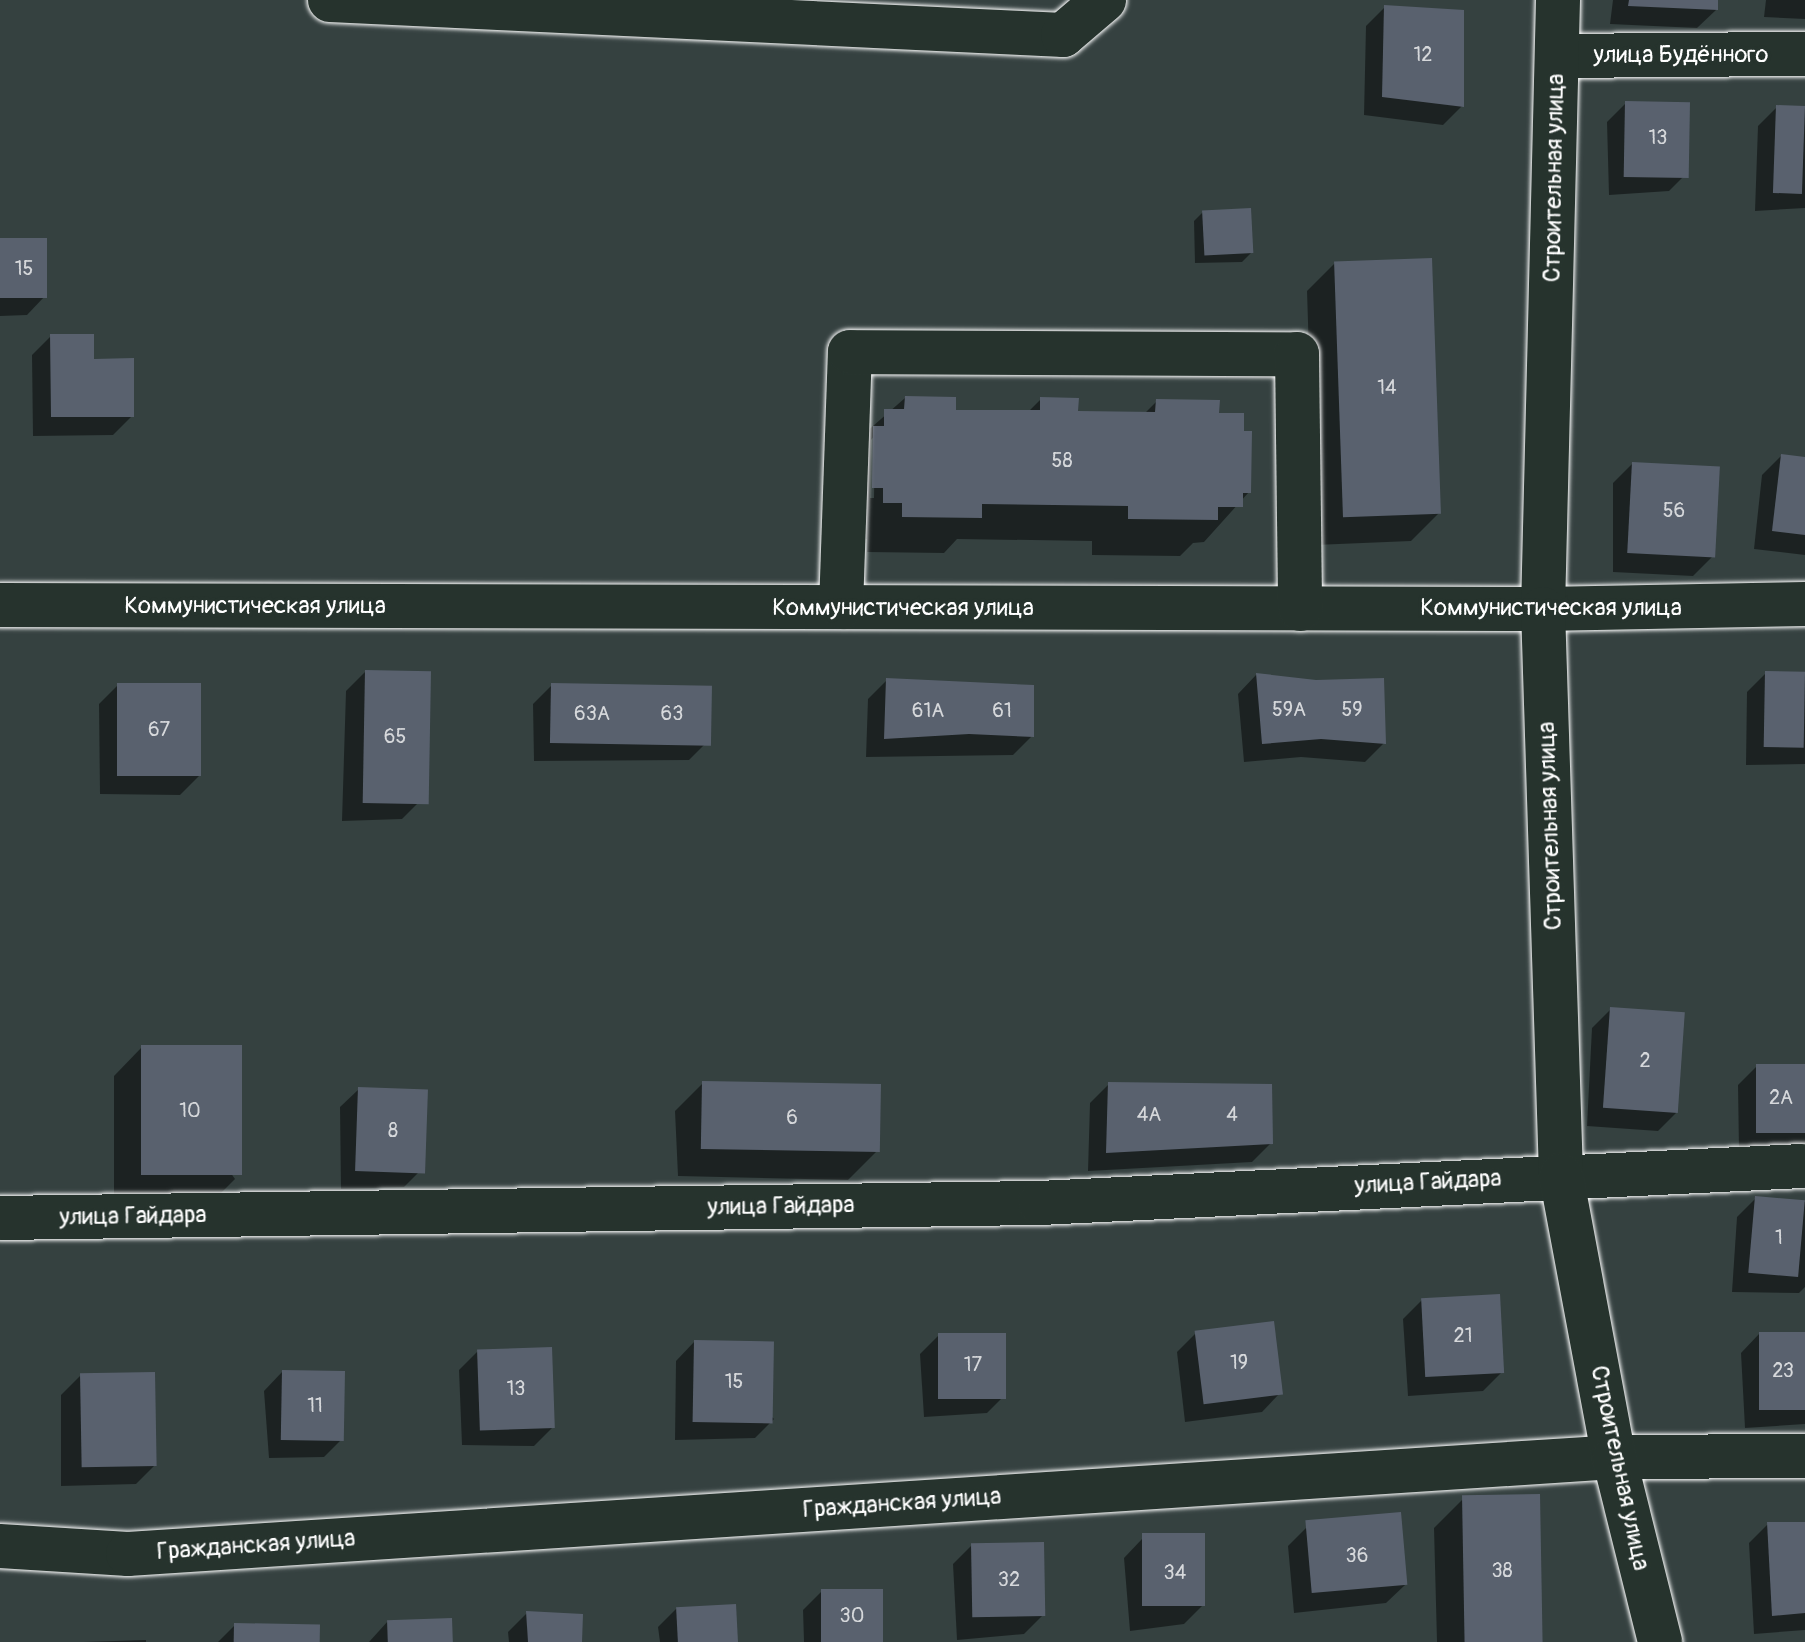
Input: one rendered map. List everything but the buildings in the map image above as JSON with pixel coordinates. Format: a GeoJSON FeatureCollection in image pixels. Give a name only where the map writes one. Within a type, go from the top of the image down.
{"type":"FeatureCollection","features":[{"type":"Feature","properties":{"kind":"street"},"geometry":{"type":"LineString","coordinates":[[330,0],[1063,35],[1104,0]]}},
{"type":"Feature","properties":{"kind":"street","name":"Строительная улица"},"geometry":{"type":"LineString","coordinates":[[1558,0],[1543,609],[1561,1175],[1614,1457],[1660,1642]]}},
{"type":"Feature","properties":{"kind":"street","name":"улица Будённого"},"geometry":{"type":"LineString","coordinates":[[1557,56],[1805,54]]}},
{"type":"Feature","properties":{"kind":"street"},"geometry":{"type":"LineString","coordinates":[[841,607],[850,352],[1297,354],[1300,609]]}},
{"type":"Feature","properties":{"kind":"street","name":"Коммунистическая улица"},"geometry":{"type":"LineString","coordinates":[[0,605],[1543,609],[1805,604]]}},
{"type":"Feature","properties":{"kind":"street","name":"улица Гайдара"},"geometry":{"type":"LineString","coordinates":[[0,1218],[1040,1203],[1561,1175],[1803,1166]]}},
{"type":"Feature","properties":{"kind":"street","name":"Гражданская улица"},"geometry":{"type":"LineString","coordinates":[[0,1546],[128,1554],[1614,1457],[1805,1456]]}}]}
